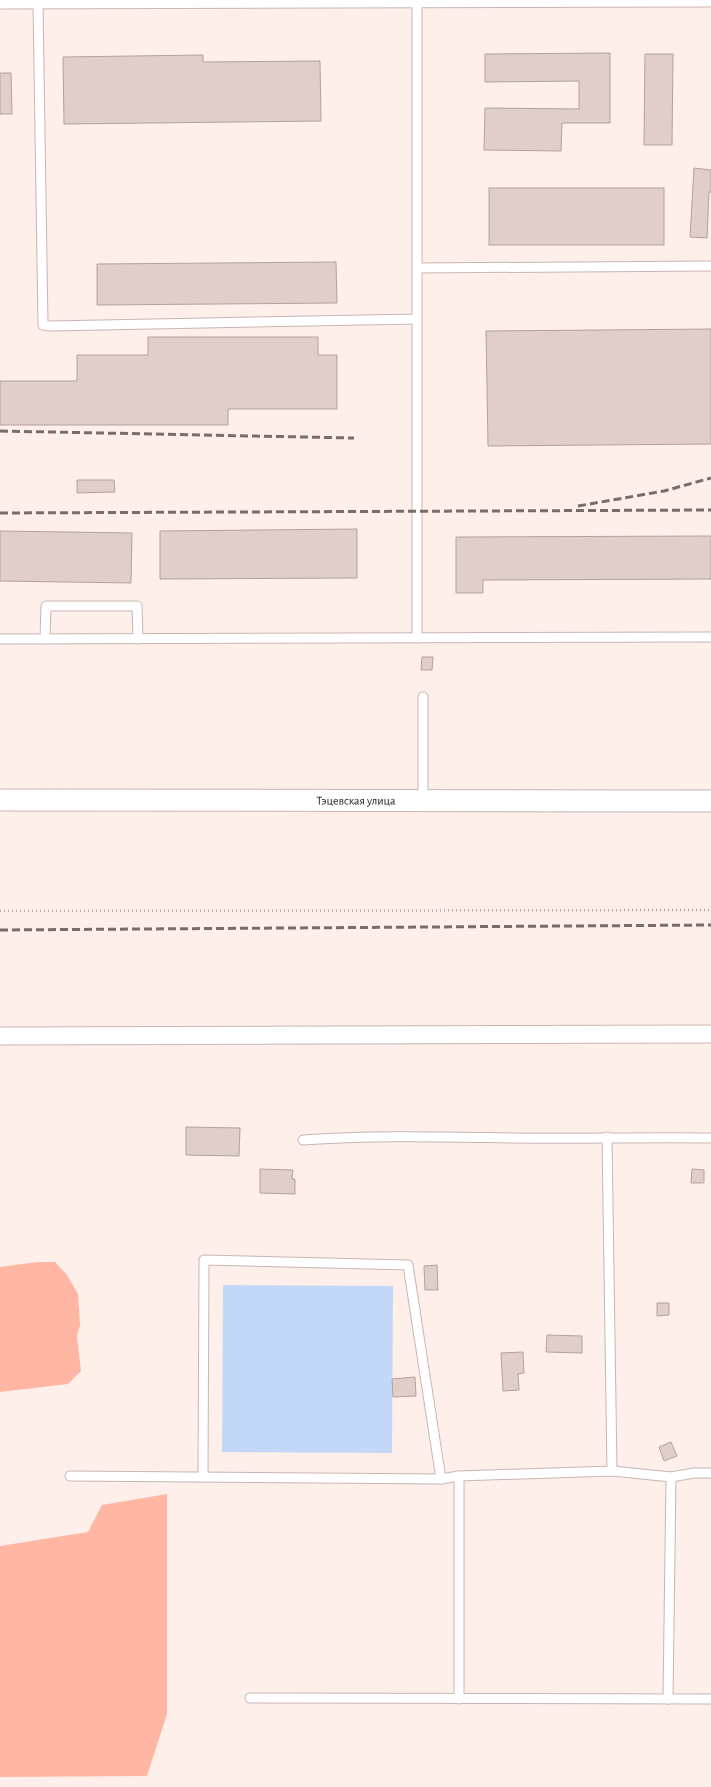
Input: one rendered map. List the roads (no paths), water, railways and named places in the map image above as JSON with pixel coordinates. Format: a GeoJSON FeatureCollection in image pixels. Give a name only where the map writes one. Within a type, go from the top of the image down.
{"type":"FeatureCollection","features":[{"type":"Feature","properties":{"kind":"street","name":"Тэцевская улица"},"geometry":{"type":"LineString","coordinates":[[0,800],[423,802],[711,801]]}},
{"type":"Feature","properties":{"kind":"street"},"geometry":{"type":"LineString","coordinates":[[0,1036],[711,1034]]}},
{"type":"Feature","properties":{"kind":"lane"},"geometry":{"type":"LineString","coordinates":[[2,3],[417,1],[711,2]]}},
{"type":"Feature","properties":{"kind":"lane"},"geometry":{"type":"LineString","coordinates":[[417,1],[417,638]]}},
{"type":"Feature","properties":{"kind":"lane"},"geometry":{"type":"LineString","coordinates":[[38,4],[43,325],[58,326],[417,319]]}},
{"type":"Feature","properties":{"kind":"lane"},"geometry":{"type":"LineString","coordinates":[[417,268],[711,266]]}},
{"type":"Feature","properties":{"kind":"lane"},"geometry":{"type":"LineString","coordinates":[[46,639],[46,606],[137,606],[138,639]]}},
{"type":"Feature","properties":{"kind":"lane"},"geometry":{"type":"LineString","coordinates":[[0,639],[711,637]]}},
{"type":"Feature","properties":{"kind":"lane"},"geometry":{"type":"LineString","coordinates":[[423,697],[423,802]]}},
{"type":"Feature","properties":{"kind":"lane"},"geometry":{"type":"LineString","coordinates":[[303,1140],[341,1137],[435,1136],[513,1138],[711,1138]]}},
{"type":"Feature","properties":{"kind":"lane"},"geometry":{"type":"LineString","coordinates":[[607,1137],[612,1471]]}},
{"type":"Feature","properties":{"kind":"lane"},"geometry":{"type":"LineString","coordinates":[[203,1477],[204,1260],[408,1265],[441,1479]]}},
{"type":"Feature","properties":{"kind":"lane"},"geometry":{"type":"LineString","coordinates":[[70,1476],[441,1479],[459,1476],[612,1471],[671,1477],[694,1473],[711,1473]]}},
{"type":"Feature","properties":{"kind":"lane"},"geometry":{"type":"LineString","coordinates":[[459,1476],[459,1699]]}},
{"type":"Feature","properties":{"kind":"lane"},"geometry":{"type":"LineString","coordinates":[[668,1699],[671,1477]]}},
{"type":"Feature","properties":{"kind":"lane"},"geometry":{"type":"LineString","coordinates":[[250,1698],[711,1699]]}},
{"type":"Feature","properties":{"kind":"water"},"geometry":{"type":"Polygon","coordinates":[[[223,1285],[393,1286],[392,1453],[222,1452],[223,1285]]]}},
{"type":"Feature","properties":{"kind":"railway"},"geometry":{"type":"LineString","coordinates":[[0,431],[354,438]]}},
{"type":"Feature","properties":{"kind":"railway"},"geometry":{"type":"LineString","coordinates":[[578,506],[664,491],[711,478]]}},
{"type":"Feature","properties":{"kind":"railway"},"geometry":{"type":"LineString","coordinates":[[0,513],[711,510]]}},
{"type":"Feature","properties":{"kind":"railway"},"geometry":{"type":"LineString","coordinates":[[0,930],[711,925]]}}]}
